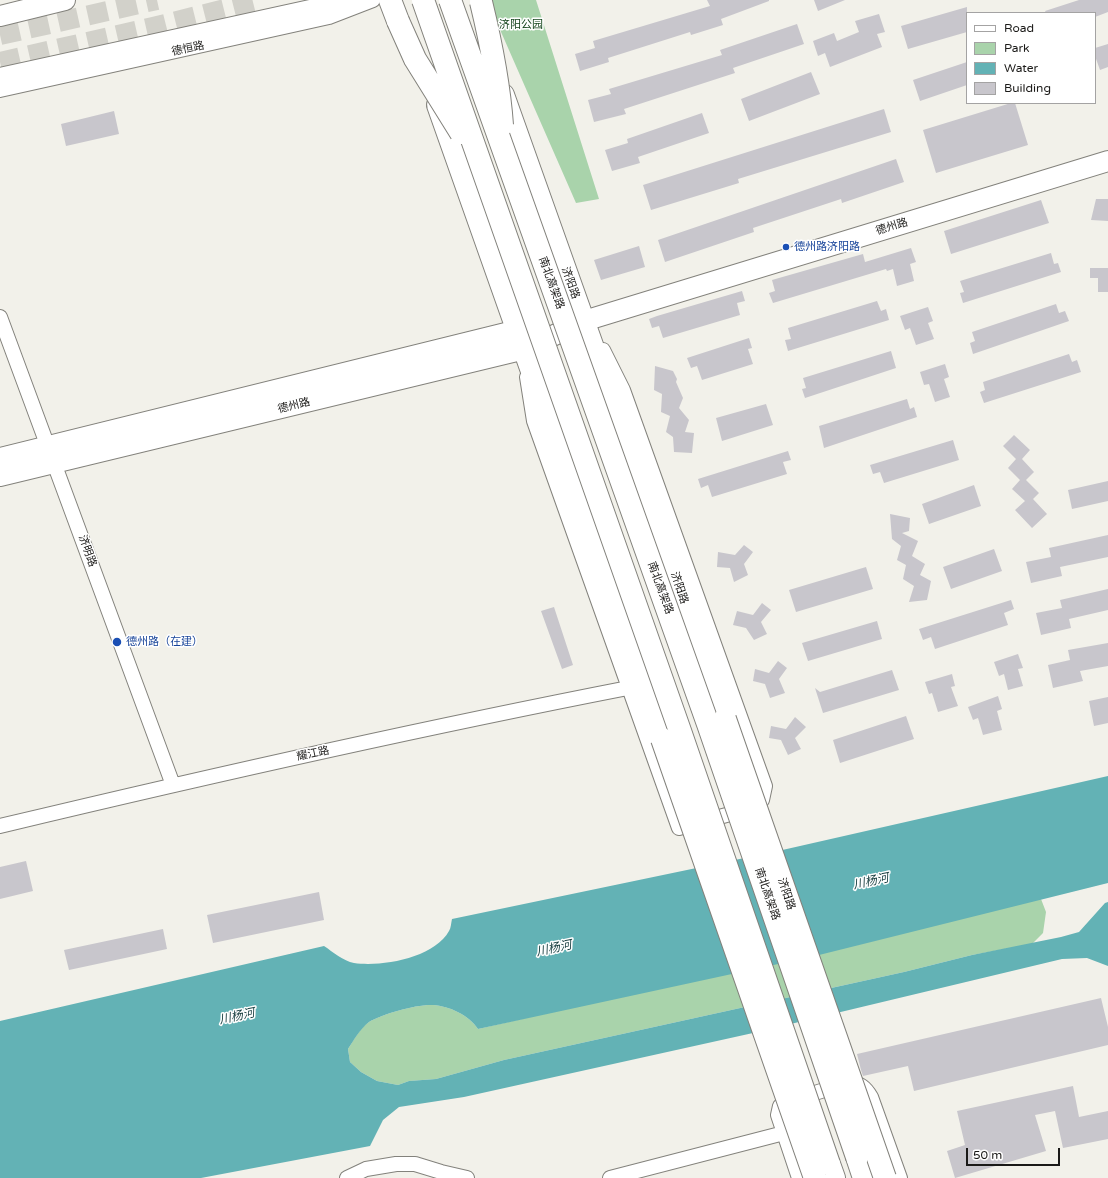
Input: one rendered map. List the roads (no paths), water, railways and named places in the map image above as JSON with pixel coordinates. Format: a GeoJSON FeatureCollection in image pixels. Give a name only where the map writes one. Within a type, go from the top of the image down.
{"type":"FeatureCollection","features":[{"type":"Feature","properties":{"kind":"main road"},"geometry":{"type":"LineString","coordinates":[[390,0],[415,59],[480,162]]}},
{"type":"Feature","properties":{"kind":"main road"},"geometry":{"type":"LineString","coordinates":[[402,0],[815,1178]]}},
{"type":"Feature","properties":{"kind":"main road"},"geometry":{"type":"LineString","coordinates":[[423,0],[682,738],[834,1178]]}},
{"type":"Feature","properties":{"kind":"main road","name":"南北高架路"},"geometry":{"type":"LineString","coordinates":[[450,0],[706,717],[864,1178]]}},
{"type":"Feature","properties":{"kind":"main road","name":"济阳路"},"geometry":{"type":"LineString","coordinates":[[470,0],[616,409],[885,1178]]}},
{"type":"Feature","properties":{"kind":"main road"},"geometry":{"type":"LineString","coordinates":[[481,0],[492,45],[499,87],[504,154]]}},
{"type":"Feature","properties":{"kind":"street"},"geometry":{"type":"LineString","coordinates":[[0,16],[65,0]]}},
{"type":"Feature","properties":{"kind":"street"},"geometry":{"type":"LineString","coordinates":[[0,78],[356,0]]}},
{"type":"Feature","properties":{"kind":"street","name":"德恒路"},"geometry":{"type":"LineString","coordinates":[[0,90],[329,18],[373,0]]}},
{"type":"Feature","properties":{"kind":"street","name":"德州路"},"geometry":{"type":"LineString","coordinates":[[0,476],[51,456],[522,339],[1108,162]]}},
{"type":"Feature","properties":{"kind":"street","name":"济明路"},"geometry":{"type":"LineString","coordinates":[[0,317],[173,785]]}},
{"type":"Feature","properties":{"kind":"street"},"geometry":{"type":"LineString","coordinates":[[522,339],[527,386],[534,421],[679,828],[752,808],[762,800],[765,786],[623,390],[606,355],[584,321]]}},
{"type":"Feature","properties":{"kind":"street","name":"德州路"},"geometry":{"type":"LineString","coordinates":[[0,458],[51,456]]}},
{"type":"Feature","properties":{"kind":"street","name":"耀江路"},"geometry":{"type":"LineString","coordinates":[[0,826],[173,785],[508,712],[628,688]]}},
{"type":"Feature","properties":{"kind":"street"},"geometry":{"type":"LineString","coordinates":[[799,1178],[778,1115],[780,1106],[787,1102],[849,1082],[858,1083],[866,1089],[871,1097],[900,1178]]}},
{"type":"Feature","properties":{"kind":"street"},"geometry":{"type":"LineString","coordinates":[[610,1178],[784,1133]]}},
{"type":"Feature","properties":{"kind":"street"},"geometry":{"type":"LineString","coordinates":[[347,1178],[366,1169],[396,1164],[415,1164],[467,1178]]}},
{"type":"Feature","properties":{"kind":"water","name":"川杨河"},"geometry":{"type":"Polygon","coordinates":[[[1108,776],[1108,883],[815,956],[478,1029],[469,1019],[446,1007],[426,1005],[409,1008],[382,1016],[369,1022],[360,1031],[348,1049],[350,1062],[361,1072],[377,1081],[398,1085],[409,1081],[436,1079],[504,1060],[904,972],[972,955],[1061,937],[1079,932],[1105,903],[1108,902],[1108,966],[1087,958],[1062,959],[753,1033],[464,1097],[399,1107],[383,1120],[370,1146],[201,1178],[0,1178],[0,1021],[324,946],[342,958],[354,963],[366,964],[392,962],[406,959],[432,948],[442,940],[451,927],[452,919],[778,851],[1108,776]]]}},
{"type":"Feature","properties":{"kind":"tunnel"},"geometry":{"type":"LineString","coordinates":[[0,35],[157,0]]}},
{"type":"Feature","properties":{"kind":"tunnel"},"geometry":{"type":"LineString","coordinates":[[0,62],[153,27],[261,0]]}},
{"type":"Feature","properties":{"kind":"place","name":"德州路济阳路"},"geometry":{"type":"Point","coordinates":[786,247]}},
{"type":"Feature","properties":{"kind":"place","name":"德州路（在建）"},"geometry":{"type":"Point","coordinates":[117,642]}},
{"type":"Feature","properties":{"kind":"park label","name":"济阳公园"},"geometry":{"type":"Point","coordinates":[521,25]}}]}
